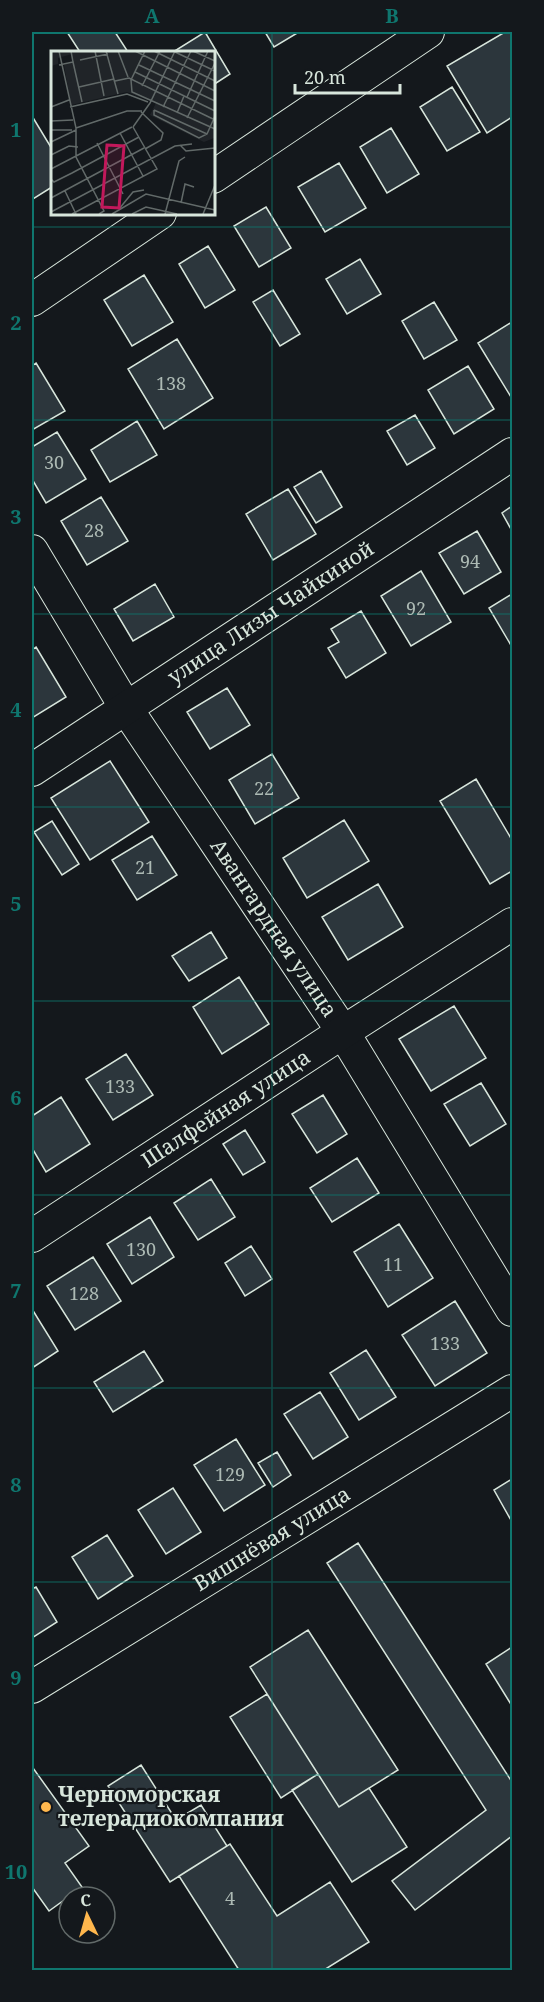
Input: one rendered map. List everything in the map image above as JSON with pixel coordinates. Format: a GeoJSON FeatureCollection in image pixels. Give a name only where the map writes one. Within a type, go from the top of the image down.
{"type":"FeatureCollection","features":[{"type":"Feature","properties":{"kind":"street"},"geometry":{"type":"LineString","coordinates":[[214,176],[428,32]]}},
{"type":"Feature","properties":{"kind":"street"},"geometry":{"type":"LineString","coordinates":[[32,300],[159,214]]}},
{"type":"Feature","properties":{"kind":"street","name":"улица Лизы Чайкиной"},"geometry":{"type":"LineString","coordinates":[[32,770],[513,454]]}},
{"type":"Feature","properties":{"kind":"street","name":"Авангардная улица"},"geometry":{"type":"LineString","coordinates":[[32,551],[126,708],[343,1032],[513,1310]]}},
{"type":"Feature","properties":{"kind":"street","name":"Шалфейная улица"},"geometry":{"type":"LineString","coordinates":[[32,1236],[343,1032],[513,924]]}},
{"type":"Feature","properties":{"kind":"street","name":"Вишнёвая улица"},"geometry":{"type":"LineString","coordinates":[[32,1686],[513,1391]]}},
{"type":"Feature","properties":{"kind":"building"},"geometry":{"type":"Polygon","coordinates":[[[67,32],[115,32],[127,51],[79,51],[67,32]]]}},
{"type":"Feature","properties":{"kind":"building"},"geometry":{"type":"Polygon","coordinates":[[[205,32],[230,74],[214,84],[214,51],[175,51],[205,32]]]}},
{"type":"Feature","properties":{"kind":"building"},"geometry":{"type":"Polygon","coordinates":[[[265,32],[299,32],[274,47],[265,32]]]}},
{"type":"Feature","properties":{"kind":"building"},"geometry":{"type":"Polygon","coordinates":[[[505,32],[512,32],[512,117],[487,133],[447,66],[505,32]]]}},
{"type":"Feature","properties":{"kind":"building"},"geometry":{"type":"Polygon","coordinates":[[[452,87],[480,132],[447,151],[420,107],[452,87]]]}},
{"type":"Feature","properties":{"kind":"building"},"geometry":{"type":"Polygon","coordinates":[[[32,116],[51,147],[51,188],[33,199],[32,116]]]}},
{"type":"Feature","properties":{"kind":"building"},"geometry":{"type":"Polygon","coordinates":[[[391,128],[419,174],[387,193],[360,147],[391,128]]]}},
{"type":"Feature","properties":{"kind":"building"},"geometry":{"type":"Polygon","coordinates":[[[339,163],[366,208],[325,232],[298,187],[339,163]]]}},
{"type":"Feature","properties":{"kind":"building"},"geometry":{"type":"Polygon","coordinates":[[[266,207],[291,248],[259,267],[234,226],[266,207]]]}},
{"type":"Feature","properties":{"kind":"building"},"geometry":{"type":"Polygon","coordinates":[[[208,246],[235,290],[205,308],[179,264],[208,246]]]}},
{"type":"Feature","properties":{"kind":"building"},"geometry":{"type":"Polygon","coordinates":[[[360,259],[381,294],[347,314],[326,279],[360,259]]]}},
{"type":"Feature","properties":{"kind":"building"},"geometry":{"type":"Polygon","coordinates":[[[144,275],[173,322],[132,346],[104,300],[144,275]]]}},
{"type":"Feature","properties":{"kind":"building"},"geometry":{"type":"Polygon","coordinates":[[[273,290],[300,334],[280,346],[253,302],[273,290]]]}},
{"type":"Feature","properties":{"kind":"building"},"geometry":{"type":"Polygon","coordinates":[[[434,302],[457,340],[424,359],[402,321],[434,302]]]}},
{"type":"Feature","properties":{"kind":"building"},"geometry":{"type":"Polygon","coordinates":[[[512,322],[512,396],[511,397],[478,343],[512,322]]]}},
{"type":"Feature","properties":{"kind":"building"},"geometry":{"type":"Polygon","coordinates":[[[177,339],[213,398],[164,429],[128,369],[177,339]]]}},
{"type":"Feature","properties":{"kind":"building"},"geometry":{"type":"Polygon","coordinates":[[[36,363],[65,411],[32,430],[32,366],[36,363]]]}},
{"type":"Feature","properties":{"kind":"building"},"geometry":{"type":"Polygon","coordinates":[[[468,366],[494,409],[454,434],[428,390],[468,366]]]}},
{"type":"Feature","properties":{"kind":"building"},"geometry":{"type":"Polygon","coordinates":[[[415,415],[435,448],[407,465],[387,431],[415,415]]]}},
{"type":"Feature","properties":{"kind":"building"},"geometry":{"type":"Polygon","coordinates":[[[137,421],[157,455],[110,482],[91,450],[137,421]]]}},
{"type":"Feature","properties":{"kind":"building"},"geometry":{"type":"Polygon","coordinates":[[[57,432],[86,479],[46,503],[32,479],[32,447],[57,432]]]}},
{"type":"Feature","properties":{"kind":"building"},"geometry":{"type":"Polygon","coordinates":[[[321,471],[342,507],[316,523],[294,487],[321,471]]]}},
{"type":"Feature","properties":{"kind":"building"},"geometry":{"type":"Polygon","coordinates":[[[288,489],[316,534],[273,560],[246,514],[288,489]]]}},
{"type":"Feature","properties":{"kind":"building"},"geometry":{"type":"Polygon","coordinates":[[[101,497],[128,541],[87,565],[61,521],[101,497]]]}},
{"type":"Feature","properties":{"kind":"building"},"geometry":{"type":"Polygon","coordinates":[[[512,506],[512,531],[502,513],[512,506]]]}},
{"type":"Feature","properties":{"kind":"building"},"geometry":{"type":"Polygon","coordinates":[[[477,531],[501,572],[464,594],[439,553],[477,531]]]}},
{"type":"Feature","properties":{"kind":"building"},"geometry":{"type":"Polygon","coordinates":[[[421,571],[451,622],[411,646],[381,596],[421,571]]]}},
{"type":"Feature","properties":{"kind":"building"},"geometry":{"type":"Polygon","coordinates":[[[155,584],[174,617],[133,641],[114,609],[155,584]]]}},
{"type":"Feature","properties":{"kind":"building"},"geometry":{"type":"Polygon","coordinates":[[[512,594],[512,647],[489,608],[512,594]]]}},
{"type":"Feature","properties":{"kind":"building"},"geometry":{"type":"Polygon","coordinates":[[[361,611],[386,653],[346,678],[328,648],[339,642],[331,629],[361,611]]]}},
{"type":"Feature","properties":{"kind":"building"},"geometry":{"type":"Polygon","coordinates":[[[36,647],[66,697],[32,718],[32,650],[36,647]]]}},
{"type":"Feature","properties":{"kind":"building"},"geometry":{"type":"Polygon","coordinates":[[[227,688],[250,725],[210,749],[187,712],[227,688]]]}},
{"type":"Feature","properties":{"kind":"building"},"geometry":{"type":"Polygon","coordinates":[[[272,754],[299,798],[255,824],[229,780],[272,754]]]}},
{"type":"Feature","properties":{"kind":"building"},"geometry":{"type":"Polygon","coordinates":[[[110,761],[149,822],[90,860],[51,798],[110,761]]]}},
{"type":"Feature","properties":{"kind":"building"},"geometry":{"type":"Polygon","coordinates":[[[476,779],[512,840],[512,871],[490,884],[440,801],[476,779]]]}},
{"type":"Feature","properties":{"kind":"building"},"geometry":{"type":"Polygon","coordinates":[[[344,820],[369,861],[307,898],[283,858],[344,820]]]}},
{"type":"Feature","properties":{"kind":"building"},"geometry":{"type":"Polygon","coordinates":[[[52,821],[79,864],[62,875],[34,832],[52,821]]]}},
{"type":"Feature","properties":{"kind":"building"},"geometry":{"type":"Polygon","coordinates":[[[152,836],[177,875],[137,900],[112,860],[152,836]]]}},
{"type":"Feature","properties":{"kind":"building"},"geometry":{"type":"Polygon","coordinates":[[[378,884],[403,927],[348,960],[322,917],[378,884]]]}},
{"type":"Feature","properties":{"kind":"building"},"geometry":{"type":"Polygon","coordinates":[[[211,932],[227,958],[189,981],[172,956],[211,932]]]}},
{"type":"Feature","properties":{"kind":"building"},"geometry":{"type":"Polygon","coordinates":[[[239,977],[269,1024],[222,1054],[193,1007],[239,977]]]}},
{"type":"Feature","properties":{"kind":"building"},"geometry":{"type":"Polygon","coordinates":[[[454,1006],[486,1058],[431,1091],[399,1039],[454,1006]]]}},
{"type":"Feature","properties":{"kind":"building"},"geometry":{"type":"Polygon","coordinates":[[[126,1054],[153,1095],[113,1120],[86,1079],[126,1054]]]}},
{"type":"Feature","properties":{"kind":"building"},"geometry":{"type":"Polygon","coordinates":[[[481,1083],[506,1124],[470,1146],[444,1104],[481,1083]]]}},
{"type":"Feature","properties":{"kind":"building"},"geometry":{"type":"Polygon","coordinates":[[[323,1095],[347,1134],[317,1153],[292,1114],[323,1095]]]}},
{"type":"Feature","properties":{"kind":"building"},"geometry":{"type":"Polygon","coordinates":[[[61,1097],[90,1144],[46,1172],[32,1148],[32,1116],[61,1097]]]}},
{"type":"Feature","properties":{"kind":"building"},"geometry":{"type":"Polygon","coordinates":[[[245,1130],[265,1162],[243,1175],[223,1144],[245,1130]]]}},
{"type":"Feature","properties":{"kind":"building"},"geometry":{"type":"Polygon","coordinates":[[[357,1158],[379,1193],[332,1222],[310,1188],[357,1158]]]}},
{"type":"Feature","properties":{"kind":"building"},"geometry":{"type":"Polygon","coordinates":[[[211,1179],[235,1217],[198,1240],[174,1203],[211,1179]]]}},
{"type":"Feature","properties":{"kind":"building"},"geometry":{"type":"Polygon","coordinates":[[[150,1217],[174,1257],[132,1284],[107,1244],[150,1217]]]}},
{"type":"Feature","properties":{"kind":"building"},"geometry":{"type":"Polygon","coordinates":[[[399,1224],[433,1278],[388,1307],[354,1252],[399,1224]]]}},
{"type":"Feature","properties":{"kind":"building"},"geometry":{"type":"Polygon","coordinates":[[[251,1246],[272,1279],[245,1296],[225,1263],[251,1246]]]}},
{"type":"Feature","properties":{"kind":"building"},"geometry":{"type":"Polygon","coordinates":[[[93,1257],[121,1301],[75,1330],[47,1286],[93,1257]]]}},
{"type":"Feature","properties":{"kind":"building"},"geometry":{"type":"Polygon","coordinates":[[[455,1301],[487,1353],[435,1386],[402,1335],[455,1301]]]}},
{"type":"Feature","properties":{"kind":"building"},"geometry":{"type":"Polygon","coordinates":[[[32,1309],[58,1351],[32,1368],[32,1309]]]}},
{"type":"Feature","properties":{"kind":"building"},"geometry":{"type":"Polygon","coordinates":[[[366,1350],[396,1397],[359,1420],[330,1373],[366,1350]]]}},
{"type":"Feature","properties":{"kind":"building"},"geometry":{"type":"Polygon","coordinates":[[[144,1351],[163,1381],[113,1412],[94,1382],[144,1351]]]}},
{"type":"Feature","properties":{"kind":"building"},"geometry":{"type":"Polygon","coordinates":[[[320,1392],[348,1437],[313,1459],[284,1414],[320,1392]]]}},
{"type":"Feature","properties":{"kind":"building"},"geometry":{"type":"Polygon","coordinates":[[[236,1439],[265,1485],[224,1511],[194,1465],[236,1439]]]}},
{"type":"Feature","properties":{"kind":"building"},"geometry":{"type":"Polygon","coordinates":[[[277,1452],[291,1475],[273,1487],[258,1463],[277,1452]]]}},
{"type":"Feature","properties":{"kind":"building"},"geometry":{"type":"Polygon","coordinates":[[[512,1479],[512,1522],[494,1490],[512,1479]]]}},
{"type":"Feature","properties":{"kind":"building"},"geometry":{"type":"Polygon","coordinates":[[[173,1488],[201,1532],[166,1554],[138,1510],[173,1488]]]}},
{"type":"Feature","properties":{"kind":"building"},"geometry":{"type":"Polygon","coordinates":[[[107,1535],[133,1576],[98,1599],[72,1557],[107,1535]]]}},
{"type":"Feature","properties":{"kind":"building"},"geometry":{"type":"Polygon","coordinates":[[[358,1543],[512,1782],[512,1836],[415,1910],[392,1881],[486,1810],[327,1563],[358,1543]]]}},
{"type":"Feature","properties":{"kind":"building"},"geometry":{"type":"Polygon","coordinates":[[[36,1587],[57,1622],[32,1638],[32,1589],[36,1587]]]}},
{"type":"Feature","properties":{"kind":"building"},"geometry":{"type":"Polygon","coordinates":[[[308,1630],[398,1770],[339,1807],[250,1667],[308,1630]]]}},
{"type":"Feature","properties":{"kind":"building"},"geometry":{"type":"Polygon","coordinates":[[[512,1647],[512,1706],[486,1664],[512,1647]]]}},
{"type":"Feature","properties":{"kind":"building"},"geometry":{"type":"Polygon","coordinates":[[[267,1694],[318,1774],[281,1798],[230,1717],[267,1694]]]}},
{"type":"Feature","properties":{"kind":"building"},"geometry":{"type":"Polygon","coordinates":[[[141,1765],[176,1820],[201,1805],[227,1846],[170,1882],[108,1786],[141,1765]]]}},
{"type":"Feature","properties":{"kind":"building","name":"Черноморская телерадиокомпания"},"geometry":{"type":"Polygon","coordinates":[[[33,1768],[89,1846],[65,1863],[81,1885],[57,1885],[57,1905],[49,1911],[32,1887],[33,1768]]]}},
{"type":"Feature","properties":{"kind":"building"},"geometry":{"type":"Polygon","coordinates":[[[318,1774],[339,1807],[369,1788],[407,1847],[352,1882],[292,1790],[318,1774]]]}},
{"type":"Feature","properties":{"kind":"building"},"geometry":{"type":"Polygon","coordinates":[[[230,1844],[277,1916],[330,1882],[369,1942],[324,1970],[239,1970],[179,1876],[230,1844]]]}},
{"type":"Feature","properties":{"kind":"place","name":"Черноморская телерадиокомпания"},"geometry":{"type":"Point","coordinates":[46,1807]}}]}
